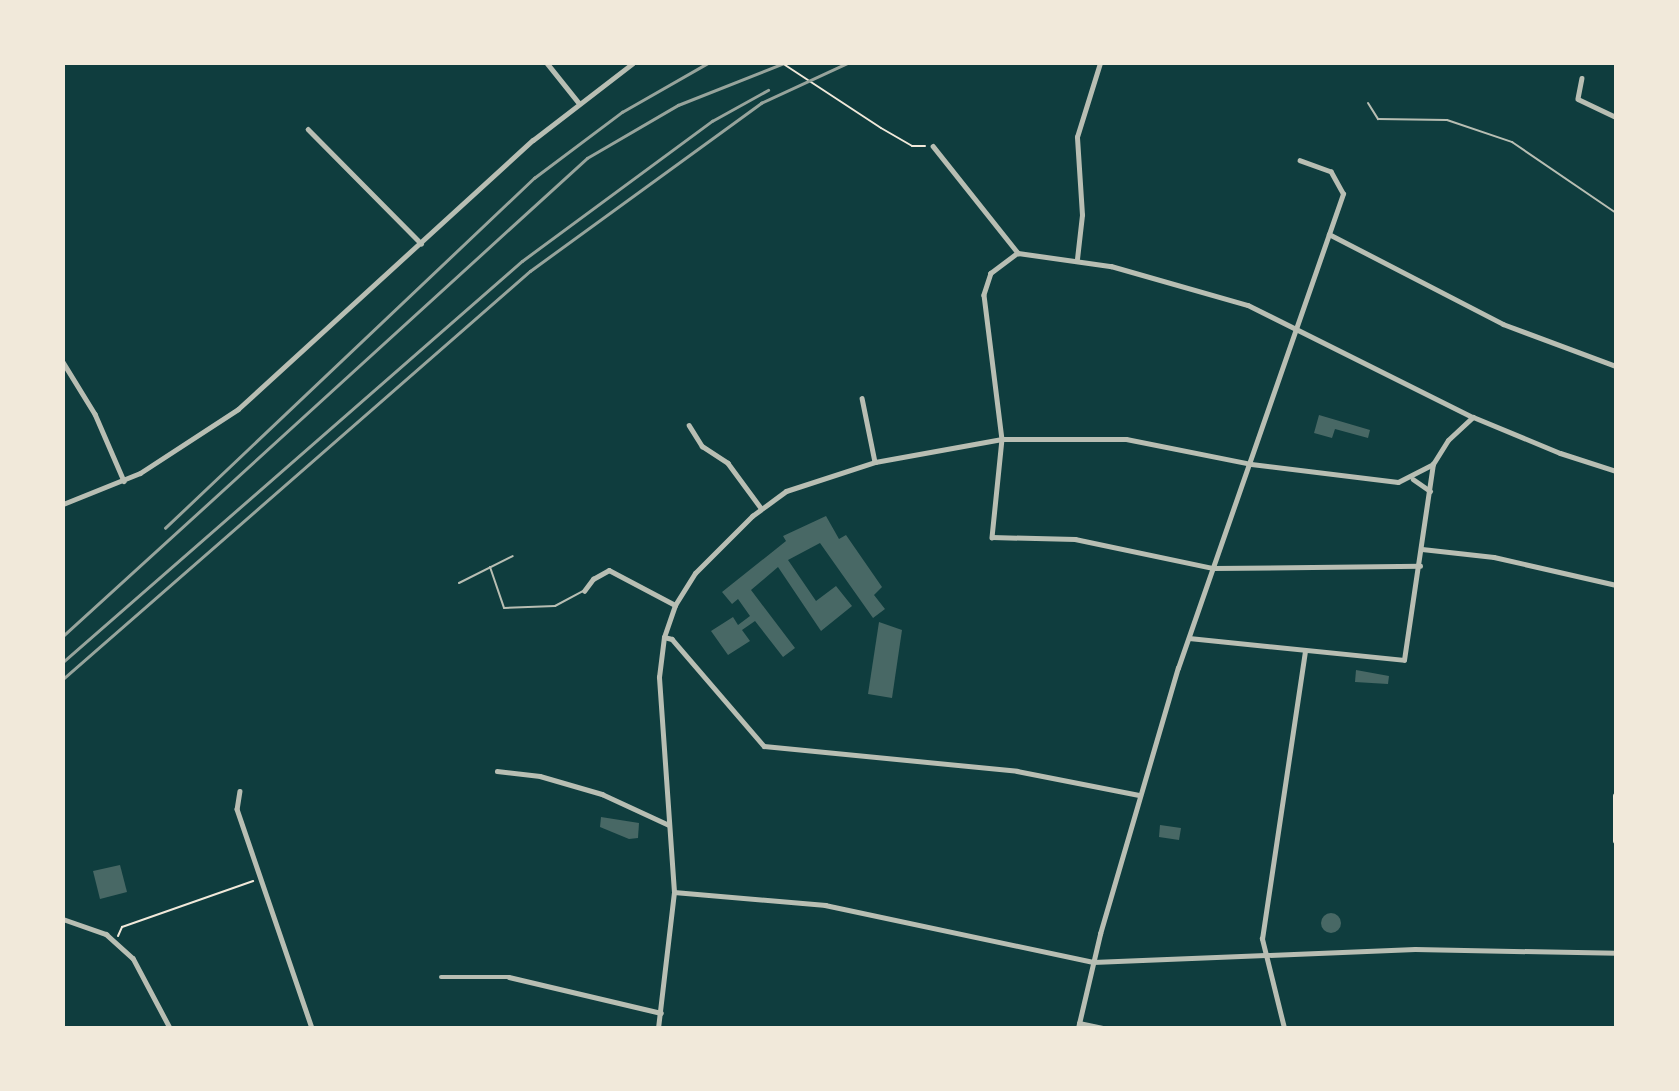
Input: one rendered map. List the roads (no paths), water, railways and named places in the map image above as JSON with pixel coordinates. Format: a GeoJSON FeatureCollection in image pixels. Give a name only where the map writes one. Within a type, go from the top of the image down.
{"type":"FeatureCollection","features":[{"type":"Feature","properties":{"kind":"main road"},"geometry":{"type":"LineString","coordinates":[[1616,796],[1616,841]]}},
{"type":"Feature","properties":{"kind":"street"},"geometry":{"type":"LineString","coordinates":[[547,63],[579,103]]}},
{"type":"Feature","properties":{"kind":"street"},"geometry":{"type":"LineString","coordinates":[[63,504],[124,481],[238,409],[579,103],[633,63]]}},
{"type":"Feature","properties":{"kind":"street"},"geometry":{"type":"LineString","coordinates":[[1077,259],[1082,215],[1077,137],[1100,63]]}},
{"type":"Feature","properties":{"kind":"street"},"geometry":{"type":"LineString","coordinates":[[1582,78],[1578,99],[1616,117]]}},
{"type":"Feature","properties":{"kind":"street"},"geometry":{"type":"LineString","coordinates":[[308,129],[421,243]]}},
{"type":"Feature","properties":{"kind":"street"},"geometry":{"type":"LineString","coordinates":[[933,146],[1018,253]]}},
{"type":"Feature","properties":{"kind":"street"},"geometry":{"type":"LineString","coordinates":[[1103,1028],[1078,1025],[1139,795],[1189,638],[1251,464],[1342,190],[1331,172],[1300,161]]}},
{"type":"Feature","properties":{"kind":"street"},"geometry":{"type":"LineString","coordinates":[[1329,234],[1503,324],[1616,366]]}},
{"type":"Feature","properties":{"kind":"street"},"geometry":{"type":"LineString","coordinates":[[1420,566],[1213,568],[1075,539],[992,537],[1002,439],[984,295],[991,273],[1018,253],[1077,259],[1198,288],[1296,328],[1473,417],[1560,453],[1616,471]]}},
{"type":"Feature","properties":{"kind":"street"},"geometry":{"type":"LineString","coordinates":[[63,362],[99,422],[124,481]]}},
{"type":"Feature","properties":{"kind":"street"},"geometry":{"type":"LineString","coordinates":[[862,398],[875,462]]}},
{"type":"Feature","properties":{"kind":"street"},"geometry":{"type":"LineString","coordinates":[[658,1028],[662,1014],[674,904],[659,677],[664,637],[675,605],[695,573],[761,508],[812,480],[875,462],[1002,439],[1126,439],[1251,464],[1374,481],[1413,479],[1433,464],[1448,440],[1473,417]]}},
{"type":"Feature","properties":{"kind":"street"},"geometry":{"type":"LineString","coordinates":[[688,425],[702,446],[728,463],[761,508]]}},
{"type":"Feature","properties":{"kind":"street"},"geometry":{"type":"LineString","coordinates":[[1189,638],[1404,660],[1423,549],[1433,464]]}},
{"type":"Feature","properties":{"kind":"street"},"geometry":{"type":"LineString","coordinates":[[1413,479],[1430,491]]}},
{"type":"Feature","properties":{"kind":"street"},"geometry":{"type":"LineString","coordinates":[[1423,549],[1494,557],[1616,585]]}},
{"type":"Feature","properties":{"kind":"street"},"geometry":{"type":"LineString","coordinates":[[584,590],[609,570],[675,605]]}},
{"type":"Feature","properties":{"kind":"street"},"geometry":{"type":"LineString","coordinates":[[664,637],[672,639],[764,746],[1017,771],[1139,795]]}},
{"type":"Feature","properties":{"kind":"street"},"geometry":{"type":"LineString","coordinates":[[1284,1028],[1263,955],[1269,882],[1305,651]]}},
{"type":"Feature","properties":{"kind":"street"},"geometry":{"type":"LineString","coordinates":[[497,771],[540,776],[602,794],[669,825]]}},
{"type":"Feature","properties":{"kind":"street"},"geometry":{"type":"LineString","coordinates":[[240,791],[237,809],[312,1028]]}},
{"type":"Feature","properties":{"kind":"street"},"geometry":{"type":"LineString","coordinates":[[674,892],[825,905],[1093,962],[1415,949],[1616,953]]}},
{"type":"Feature","properties":{"kind":"street"},"geometry":{"type":"LineString","coordinates":[[63,919],[116,941],[133,958],[170,1028]]}},
{"type":"Feature","properties":{"kind":"street"},"geometry":{"type":"LineString","coordinates":[[441,976],[509,977],[662,1014]]}},
{"type":"Feature","properties":{"kind":"lane"},"geometry":{"type":"LineString","coordinates":[[1368,103],[1378,119],[1447,120],[1512,142],[1616,212]]}},
{"type":"Feature","properties":{"kind":"lane"},"geometry":{"type":"LineString","coordinates":[[459,583],[513,556]]}},
{"type":"Feature","properties":{"kind":"lane"},"geometry":{"type":"LineString","coordinates":[[490,567],[504,608],[555,606],[584,590]]}},
{"type":"Feature","properties":{"kind":"railway"},"geometry":{"type":"LineString","coordinates":[[165,528],[534,178],[622,112],[708,63]]}},
{"type":"Feature","properties":{"kind":"railway"},"geometry":{"type":"LineString","coordinates":[[63,636],[587,158],[678,105],[784,63]]}},
{"type":"Feature","properties":{"kind":"railway"},"geometry":{"type":"LineString","coordinates":[[63,679],[530,271],[761,103],[847,63]]}},
{"type":"Feature","properties":{"kind":"railway"},"geometry":{"type":"LineString","coordinates":[[63,662],[522,261],[712,121],[768,90]]}}]}
